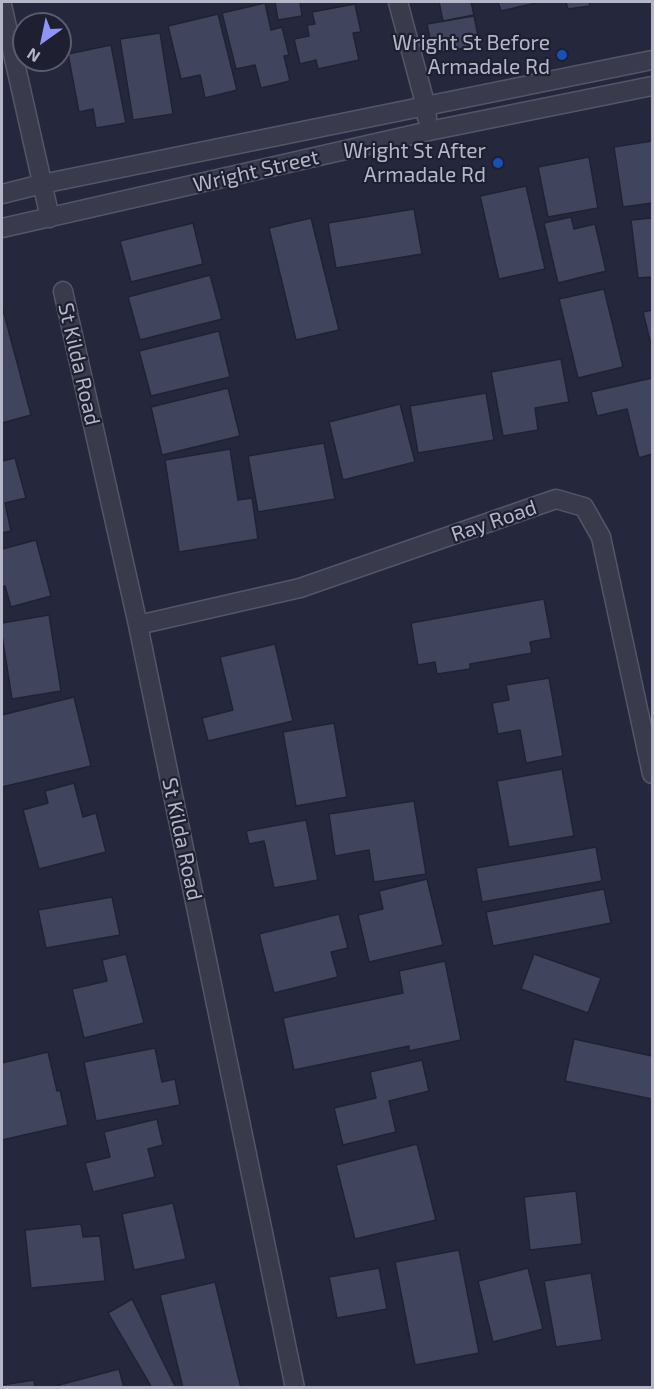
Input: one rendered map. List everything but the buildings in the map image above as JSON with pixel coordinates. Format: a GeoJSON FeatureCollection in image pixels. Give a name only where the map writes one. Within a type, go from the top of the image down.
{"type":"FeatureCollection","features":[{"type":"Feature","properties":{"kind":"street"},"geometry":{"type":"LineString","coordinates":[[398,2],[426,107],[429,131]]}},
{"type":"Feature","properties":{"kind":"street"},"geometry":{"type":"LineString","coordinates":[[2,5],[50,218]]}},
{"type":"Feature","properties":{"kind":"street","name":"Wright Street"},"geometry":{"type":"LineString","coordinates":[[2,194],[652,60]]}},
{"type":"Feature","properties":{"kind":"street","name":"Wright Street"},"geometry":{"type":"LineString","coordinates":[[2,228],[429,131],[652,86]]}},
{"type":"Feature","properties":{"kind":"street","name":"St Kilda Road"},"geometry":{"type":"LineString","coordinates":[[63,291],[138,625],[295,1388]]}},
{"type":"Feature","properties":{"kind":"street","name":"Ray Road"},"geometry":{"type":"LineString","coordinates":[[138,625],[300,588],[556,499],[574,504],[584,507],[601,537],[652,774]]}},
{"type":"Feature","properties":{"kind":"place","name":"Wright St Before Armadale Rd"},"geometry":{"type":"Point","coordinates":[562,55]}},
{"type":"Feature","properties":{"kind":"place","name":"Wright St After Armadale Rd"},"geometry":{"type":"Point","coordinates":[498,163]}}]}
